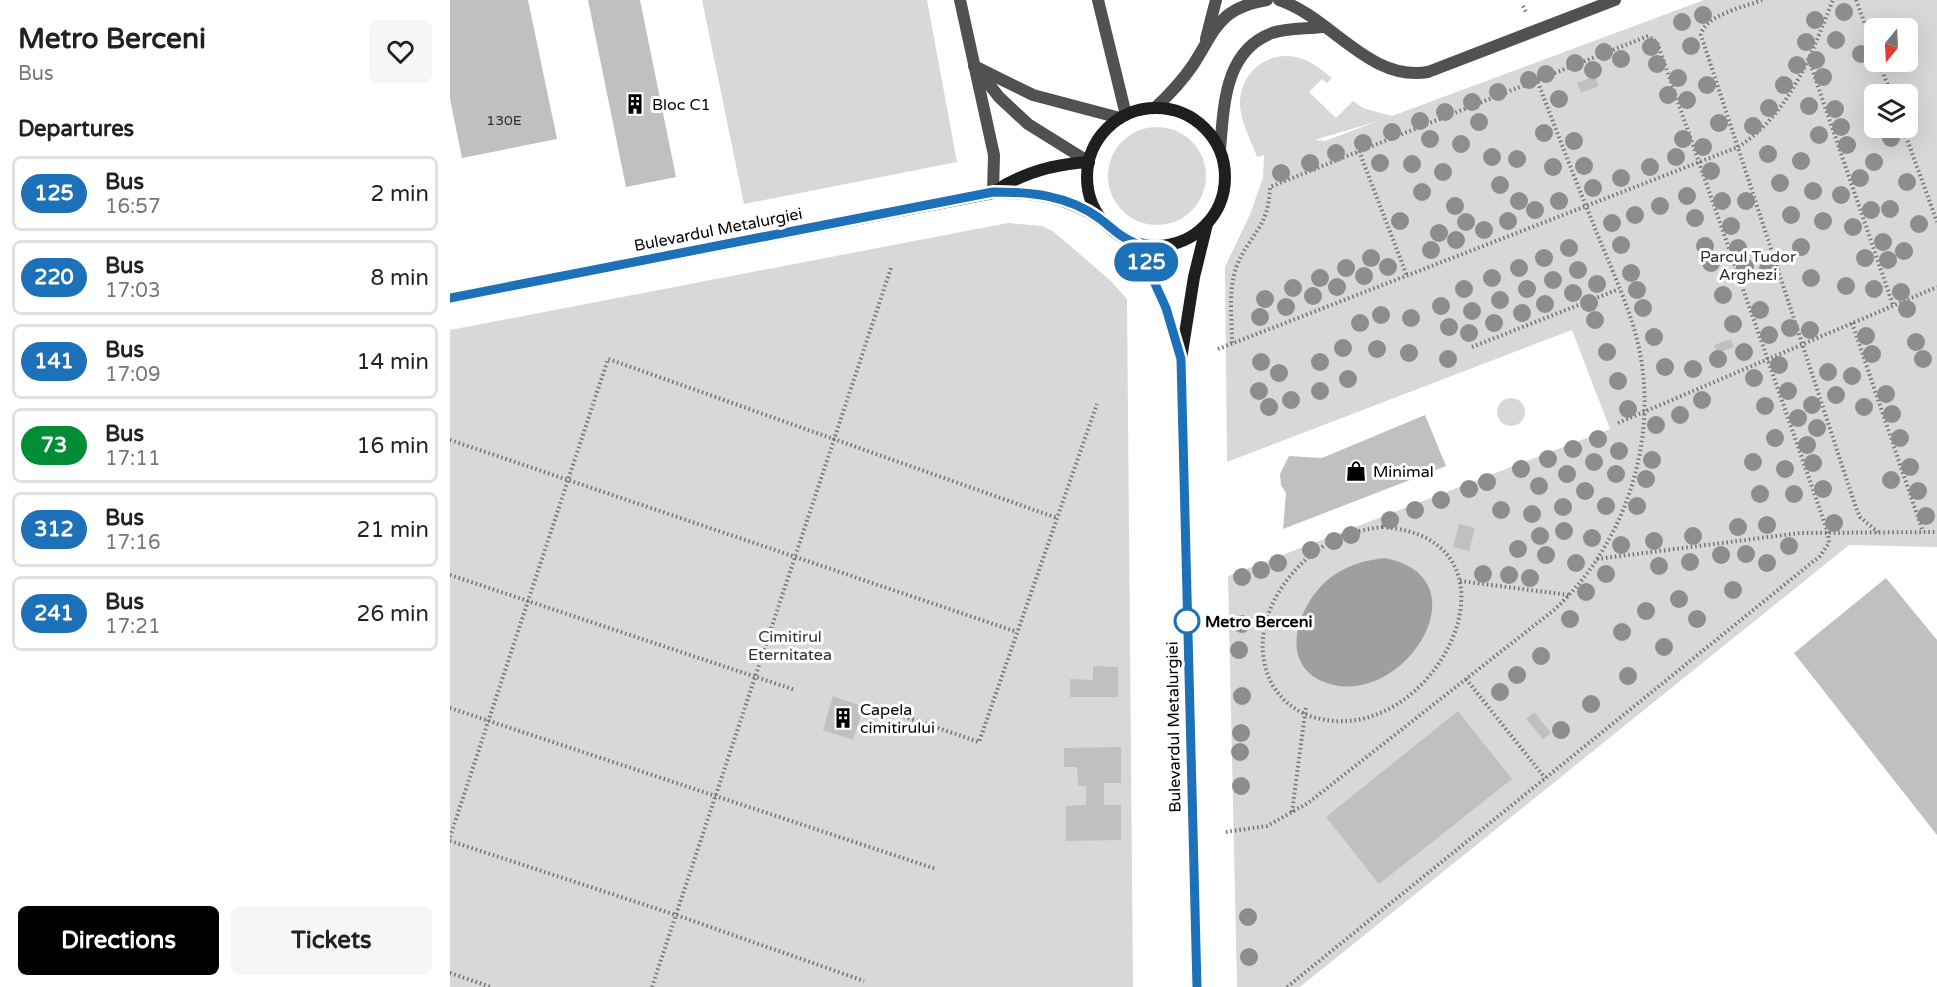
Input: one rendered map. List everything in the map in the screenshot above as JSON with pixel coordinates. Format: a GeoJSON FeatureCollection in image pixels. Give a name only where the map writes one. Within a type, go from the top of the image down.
{"type":"FeatureCollection","features":[{"type":"Feature","properties":{"kind":"main road"},"geometry":{"type":"LineString","coordinates":[[1155,108],[1175,111],[1194,119],[1209,132],[1220,149],[1226,180],[1223,196],[1207,224],[1193,237],[1175,244],[1156,247],[1137,244],[1123,238],[1101,220],[1089,192],[1089,162],[1097,141],[1123,117],[1155,108]]}},
{"type":"Feature","properties":{"kind":"main road","name":"Bulevardul Metalurgiei"},"geometry":{"type":"LineString","coordinates":[[993,192],[1030,172],[1089,162]]}},
{"type":"Feature","properties":{"kind":"main road","name":"Bulevardul Metalurgiei"},"geometry":{"type":"LineString","coordinates":[[450,298],[993,192],[1050,196],[1070,202],[1101,220]]}},
{"type":"Feature","properties":{"kind":"main road","name":"Bulevardul Metalurgiei"},"geometry":{"type":"LineString","coordinates":[[1197,987],[1181,359],[1194,277],[1207,224]]}},
{"type":"Feature","properties":{"kind":"main road","name":"Bulevardul Metalurgiei"},"geometry":{"type":"LineString","coordinates":[[1137,244],[1166,308],[1181,359]]}},
{"type":"Feature","properties":{"kind":"street"},"geometry":{"type":"LineString","coordinates":[[960,0],[994,155],[993,192]]}},
{"type":"Feature","properties":{"kind":"street"},"geometry":{"type":"LineString","coordinates":[[975,66],[1034,95],[1123,117],[1098,0]]}},
{"type":"Feature","properties":{"kind":"street"},"geometry":{"type":"LineString","coordinates":[[1206,39],[1216,0]]}},
{"type":"Feature","properties":{"kind":"street"},"geometry":{"type":"LineString","coordinates":[[1155,108],[1192,67],[1206,39],[1221,18],[1233,10],[1267,0]]}},
{"type":"Feature","properties":{"kind":"street"},"geometry":{"type":"LineString","coordinates":[[1279,0],[1302,9],[1322,27],[1388,68],[1409,74],[1420,73],[1615,0]]}},
{"type":"Feature","properties":{"kind":"street"},"geometry":{"type":"LineString","coordinates":[[1220,149],[1229,83],[1243,52],[1252,44],[1274,33],[1322,27]]}},
{"type":"Feature","properties":{"kind":"street"},"geometry":{"type":"LineString","coordinates":[[975,66],[999,97],[1029,124],[1089,162]]}},
{"type":"Feature","properties":{"kind":"path"},"geometry":{"type":"LineString","coordinates":[[1762,0],[1709,21],[1702,29],[1702,41],[1856,508],[1860,517],[1878,532]]}},
{"type":"Feature","properties":{"kind":"path"},"geometry":{"type":"LineString","coordinates":[[1218,349],[1738,147],[1752,138],[1777,114],[1809,59],[1833,0]]}},
{"type":"Feature","properties":{"kind":"path"},"geometry":{"type":"LineString","coordinates":[[1856,0],[1864,21]]}},
{"type":"Feature","properties":{"kind":"path"},"geometry":{"type":"LineString","coordinates":[[1232,344],[1232,293],[1235,272],[1266,218],[1270,187],[1648,36],[1657,42],[1700,162],[1828,533],[1829,543],[1820,556],[1287,987]]}},
{"type":"Feature","properties":{"kind":"path"},"geometry":{"type":"LineString","coordinates":[[1809,59],[1893,305]]}},
{"type":"Feature","properties":{"kind":"path"},"geometry":{"type":"LineString","coordinates":[[1226,832],[1267,826],[1292,813],[1466,679],[1569,596],[1597,559],[1618,522],[1638,459],[1645,411],[1636,337],[1537,80]]}},
{"type":"Feature","properties":{"kind":"path"},"geometry":{"type":"LineString","coordinates":[[1907,138],[1937,222]]}},
{"type":"Feature","properties":{"kind":"path"},"geometry":{"type":"LineString","coordinates":[[1359,151],[1407,276]]}},
{"type":"Feature","properties":{"kind":"path"},"geometry":{"type":"LineString","coordinates":[[652,987],[891,268]]}},
{"type":"Feature","properties":{"kind":"path"},"geometry":{"type":"LineString","coordinates":[[1618,423],[1937,287]]}},
{"type":"Feature","properties":{"kind":"path"},"geometry":{"type":"LineString","coordinates":[[1472,347],[1619,289]]}},
{"type":"Feature","properties":{"kind":"path"},"geometry":{"type":"LineString","coordinates":[[1852,323],[1923,532]]}},
{"type":"Feature","properties":{"kind":"path"},"geometry":{"type":"LineString","coordinates":[[864,981],[450,839],[608,359],[835,437],[1057,518]]}},
{"type":"Feature","properties":{"kind":"path"},"geometry":{"type":"LineString","coordinates":[[891,712],[979,742],[1097,404]]}},
{"type":"Feature","properties":{"kind":"path"},"geometry":{"type":"LineString","coordinates":[[450,440],[1017,632]]}},
{"type":"Feature","properties":{"kind":"path"},"geometry":{"type":"LineString","coordinates":[[1382,527],[1404,529],[1427,538],[1443,551],[1460,581],[1463,602],[1455,638],[1446,656],[1418,688],[1387,709],[1358,719],[1329,720],[1305,714],[1283,699],[1276,690],[1268,676],[1262,646],[1267,618],[1273,604],[1294,572],[1310,557],[1343,536],[1382,527]]}},
{"type":"Feature","properties":{"kind":"path"},"geometry":{"type":"LineString","coordinates":[[1597,559],[1800,533],[1937,532]]}},
{"type":"Feature","properties":{"kind":"path"},"geometry":{"type":"LineString","coordinates":[[450,575],[795,690]]}},
{"type":"Feature","properties":{"kind":"path"},"geometry":{"type":"LineString","coordinates":[[1460,581],[1569,596]]}},
{"type":"Feature","properties":{"kind":"path"},"geometry":{"type":"LineString","coordinates":[[1466,679],[1545,778]]}},
{"type":"Feature","properties":{"kind":"path"},"geometry":{"type":"LineString","coordinates":[[1292,813],[1306,706]]}},
{"type":"Feature","properties":{"kind":"path"},"geometry":{"type":"LineString","coordinates":[[450,708],[936,869]]}},
{"type":"Feature","properties":{"kind":"path"},"geometry":{"type":"LineString","coordinates":[[450,974],[491,987]]}},
{"type":"Feature","properties":{"kind":"green space"},"geometry":{"type":"Polygon","coordinates":[[[702,0],[927,0],[957,162],[744,204],[702,0]]]}},
{"type":"Feature","properties":{"kind":"green space","name":"Parcul Tudor Arghezi"},"geometry":{"type":"Polygon","coordinates":[[[1704,0],[1937,0],[1937,547],[1849,545],[1300,987],[1237,987],[1228,576],[1610,429],[1572,330],[1227,462],[1225,267],[1251,212],[1263,177],[1264,155],[1257,157],[1244,124],[1240,110],[1241,93],[1250,74],[1265,61],[1275,57],[1296,57],[1311,63],[1332,78],[1327,83],[1322,79],[1309,92],[1336,118],[1353,101],[1363,108],[1392,116],[1704,0]],[[1378,121],[1315,140],[1325,141],[1378,121]]]}},
{"type":"Feature","properties":{"kind":"green space"},"geometry":{"type":"Polygon","coordinates":[[[1157,127],[1176,131],[1192,141],[1202,157],[1206,176],[1202,195],[1192,211],[1176,221],[1157,225],[1138,221],[1122,211],[1112,195],[1108,176],[1112,157],[1122,141],[1138,131],[1157,127]]]}},
{"type":"Feature","properties":{"kind":"green space","name":"Cimitirul Eternitatea"},"geometry":{"type":"Polygon","coordinates":[[[1008,223],[1042,226],[1054,232],[1111,281],[1127,299],[1133,987],[450,987],[450,330],[1008,223]]]}},
{"type":"Feature","properties":{"kind":"green space"},"geometry":{"type":"Polygon","coordinates":[[[1511,398],[1521,402],[1525,412],[1521,422],[1511,426],[1501,422],[1497,412],[1501,402],[1511,398]]]}},
{"type":"Feature","properties":{"kind":"shaded area"},"geometry":{"type":"Polygon","coordinates":[[[1385,558],[1415,570],[1430,589],[1432,612],[1424,637],[1407,659],[1384,676],[1358,686],[1330,684],[1313,676],[1302,664],[1297,650],[1297,635],[1308,603],[1318,589],[1336,573],[1356,564],[1385,558]]]}},
{"type":"Feature","properties":{"kind":"building"},"geometry":{"type":"Polygon","coordinates":[[[450,0],[528,0],[557,139],[462,158],[450,99],[450,0]]]}},
{"type":"Feature","properties":{"kind":"building","name":"Bloc C1"},"geometry":{"type":"Polygon","coordinates":[[[588,0],[640,0],[676,177],[626,187],[588,0]]]}},
{"type":"Feature","properties":{"kind":"building"},"geometry":{"type":"Polygon","coordinates":[[[1595,76],[1599,86],[1581,93],[1577,83],[1595,76]]]}},
{"type":"Feature","properties":{"kind":"building"},"geometry":{"type":"Polygon","coordinates":[[[1731,339],[1734,347],[1717,353],[1714,345],[1731,339]]]}},
{"type":"Feature","properties":{"kind":"building","name":"Minimal"},"geometry":{"type":"Polygon","coordinates":[[[1425,415],[1446,466],[1283,529],[1286,493],[1281,485],[1280,474],[1289,456],[1322,458],[1425,415]]]}},
{"type":"Feature","properties":{"kind":"building"},"geometry":{"type":"Polygon","coordinates":[[[1459,524],[1475,528],[1469,551],[1453,547],[1459,524]]]}},
{"type":"Feature","properties":{"kind":"building"},"geometry":{"type":"Polygon","coordinates":[[[1886,578],[1937,640],[1937,835],[1794,653],[1886,578]]]}},
{"type":"Feature","properties":{"kind":"building"},"geometry":{"type":"Polygon","coordinates":[[[1093,666],[1118,667],[1118,697],[1070,697],[1070,679],[1093,680],[1093,666]]]}},
{"type":"Feature","properties":{"kind":"building","name":"Capela cimitirului"},"geometry":{"type":"Polygon","coordinates":[[[833,696],[864,707],[853,740],[823,730],[833,696]]]}},
{"type":"Feature","properties":{"kind":"building"},"geometry":{"type":"Polygon","coordinates":[[[1458,711],[1512,779],[1379,884],[1326,817],[1458,711]]]}},
{"type":"Feature","properties":{"kind":"building"},"geometry":{"type":"Polygon","coordinates":[[[1534,712],[1551,733],[1543,739],[1526,719],[1534,712]]]}},
{"type":"Feature","properties":{"kind":"building"},"geometry":{"type":"Polygon","coordinates":[[[1121,747],[1121,783],[1104,783],[1104,805],[1121,805],[1121,840],[1066,841],[1066,806],[1086,805],[1086,786],[1078,786],[1077,767],[1064,767],[1064,748],[1121,747]]]}},
{"type":"Feature","properties":{"kind":"bus line","name":"125"},"geometry":{"type":"LineString","coordinates":[[450,298],[993,192],[1050,196],[1070,202],[1085,209],[1123,238],[1137,244],[1166,308],[1181,359],[1197,987]]}},
{"type":"Feature","properties":{"kind":"place","name":"Bloc C1"},"geometry":{"type":"Point","coordinates":[635,104]}},
{"type":"Feature","properties":{"kind":"place","name":"Minimal"},"geometry":{"type":"Point","coordinates":[1356,471]}},
{"type":"Feature","properties":{"kind":"place","name":"Metro Berceni"},"geometry":{"type":"Point","coordinates":[1187,621]}},
{"type":"Feature","properties":{"kind":"place","name":"Capela cimitirului"},"geometry":{"type":"Point","coordinates":[843,718]}}]}
